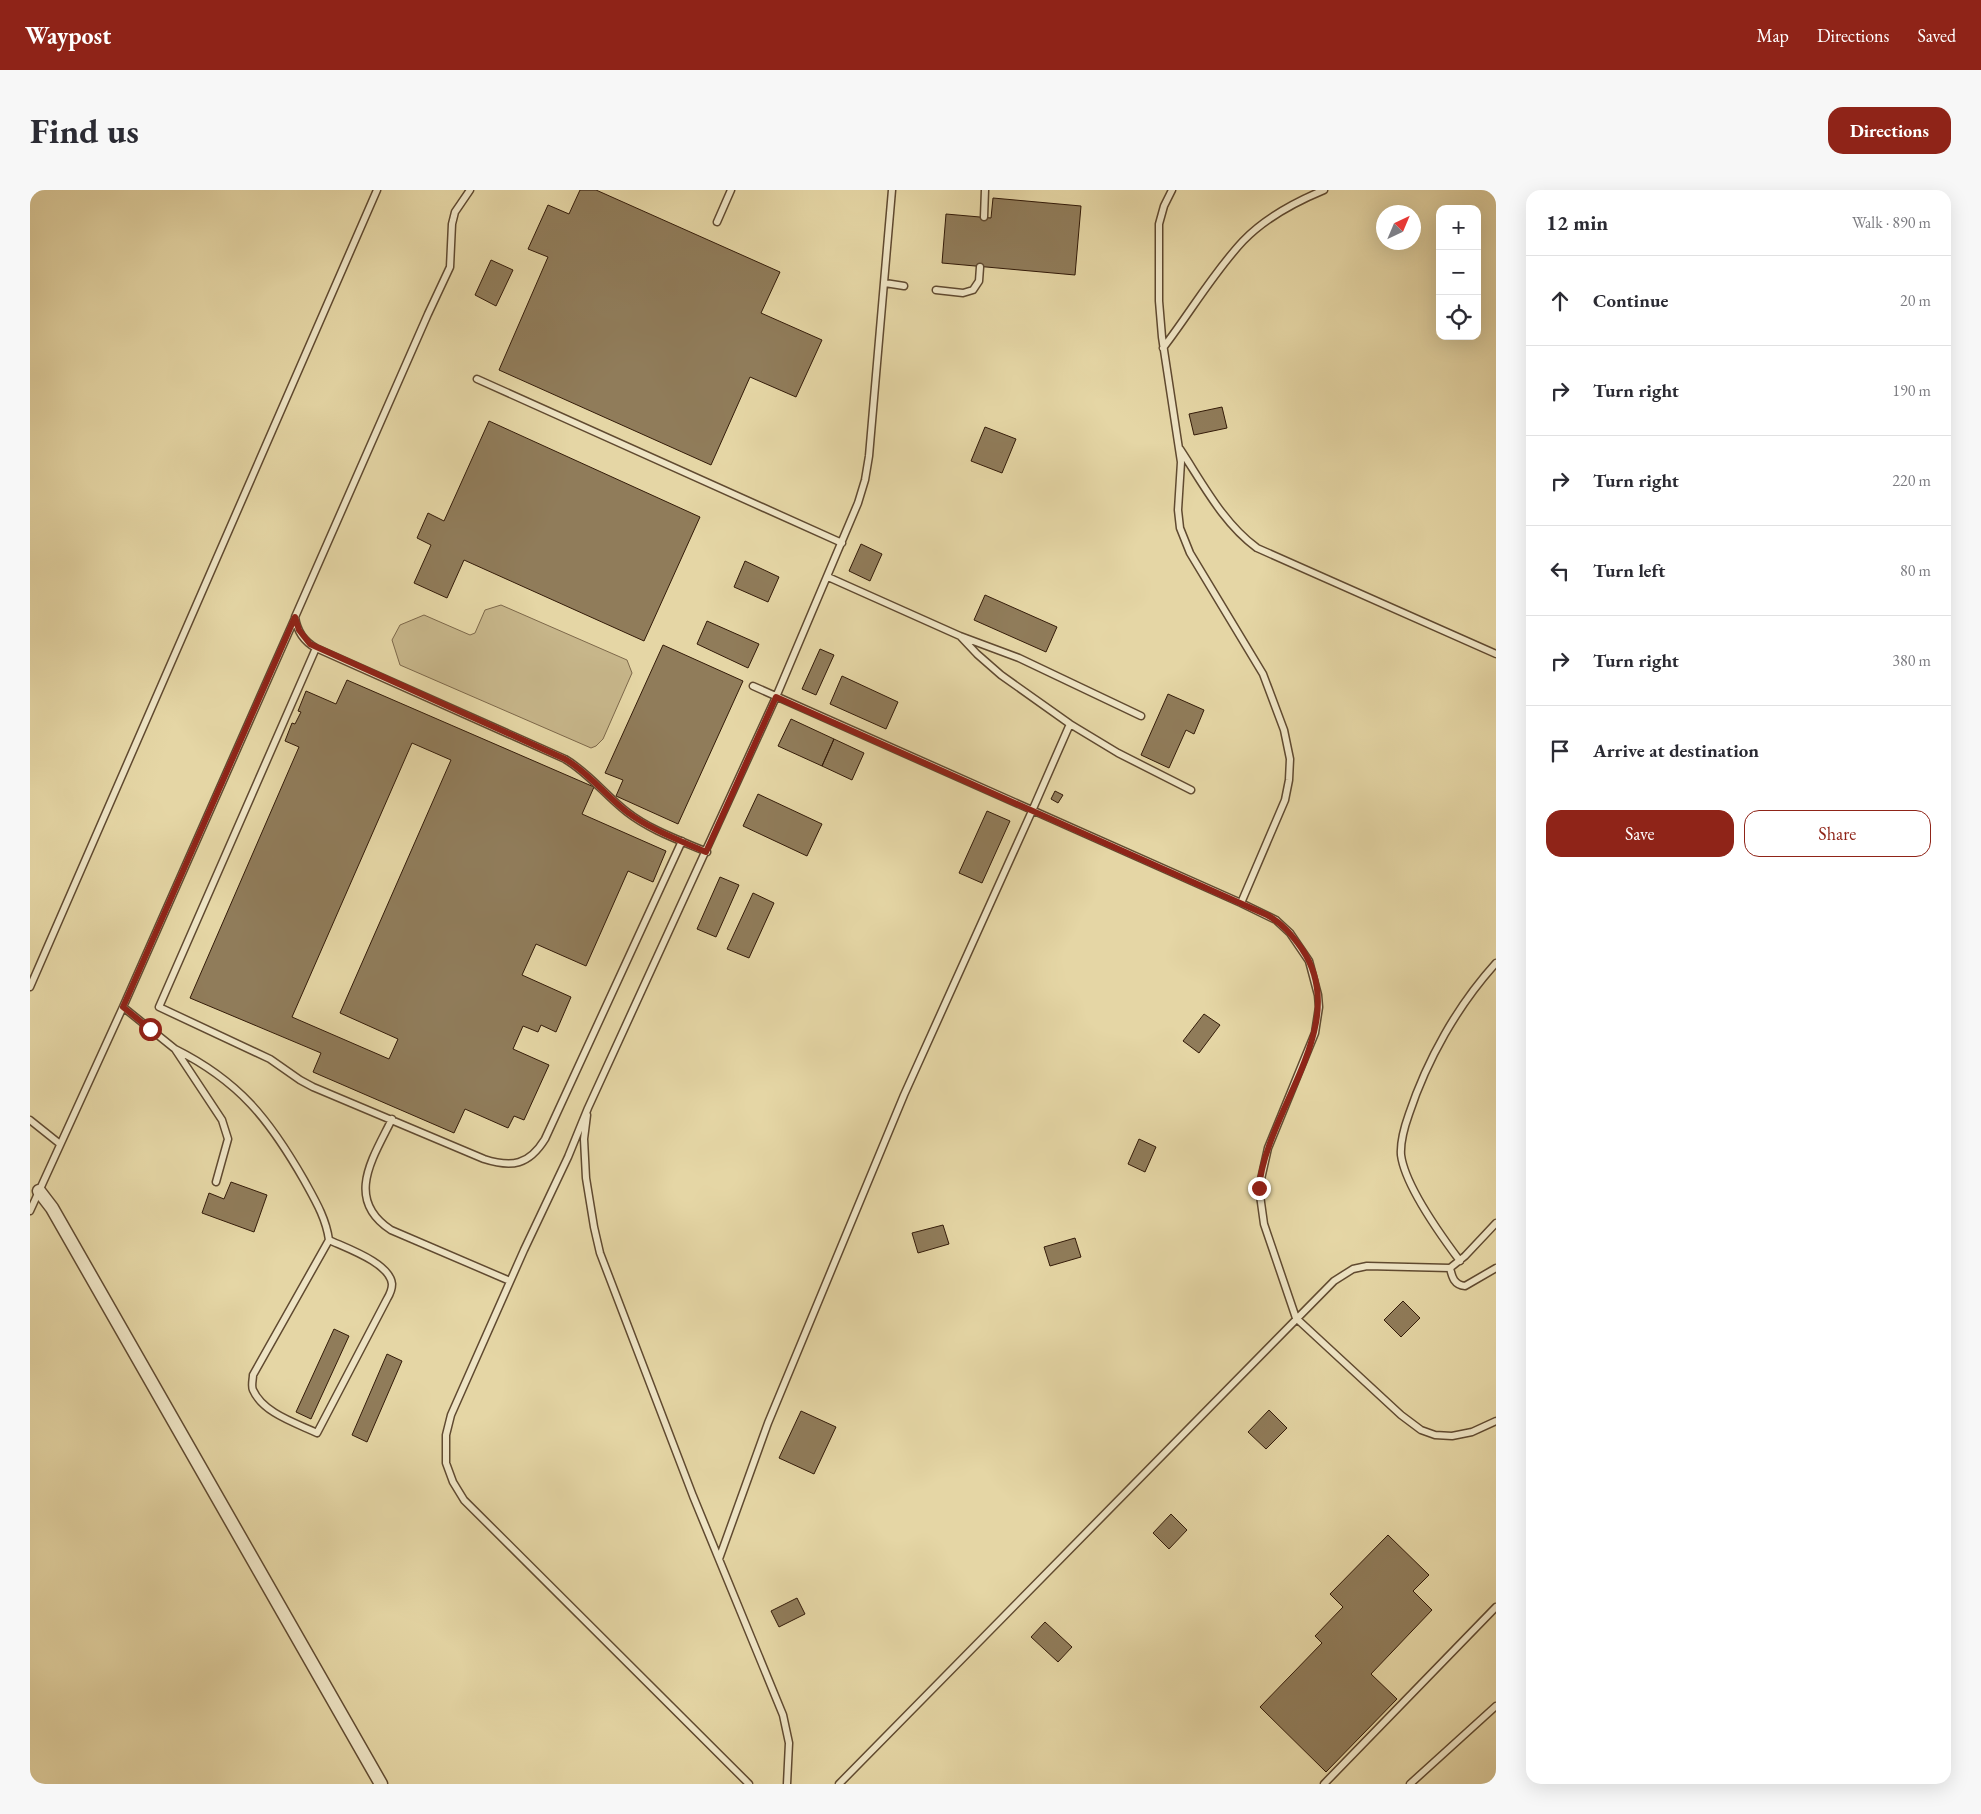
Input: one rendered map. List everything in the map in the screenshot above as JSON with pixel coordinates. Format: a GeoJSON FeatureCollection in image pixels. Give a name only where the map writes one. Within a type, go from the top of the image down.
{"type":"FeatureCollection","features":[{"type":"Feature","properties":{"kind":"street"},"geometry":{"type":"LineString","coordinates":[[34,1189],[52,1208],[381,1784]]}},
{"type":"Feature","properties":{"kind":"lane"},"geometry":{"type":"LineString","coordinates":[[30,987],[377,190]]}},
{"type":"Feature","properties":{"kind":"lane"},"geometry":{"type":"LineString","coordinates":[[30,1211],[34,1189],[60,1144],[123,1007],[450,267],[452,224],[457,207],[470,190]]}},
{"type":"Feature","properties":{"kind":"lane"},"geometry":{"type":"LineString","coordinates":[[717,222],[730,190]]}},
{"type":"Feature","properties":{"kind":"lane"},"geometry":{"type":"LineString","coordinates":[[749,1784],[469,1505],[453,1482],[446,1463],[445,1449],[448,1421],[588,1108],[776,697],[858,503],[865,480],[885,283],[892,190]]}},
{"type":"Feature","properties":{"kind":"lane"},"geometry":{"type":"LineString","coordinates":[[984,217],[985,190]]}},
{"type":"Feature","properties":{"kind":"lane"},"geometry":{"type":"LineString","coordinates":[[1172,190],[1161,214],[1158,234],[1160,313],[1163,348],[1179,448],[1181,475],[1178,517],[1182,537],[1263,674],[1276,704],[1288,748],[1290,768],[1285,800],[1241,902]]}},
{"type":"Feature","properties":{"kind":"lane"},"geometry":{"type":"LineString","coordinates":[[1163,348],[1224,264],[1244,240],[1278,214],[1324,190]]}},
{"type":"Feature","properties":{"kind":"lane"},"geometry":{"type":"LineString","coordinates":[[936,290],[964,293],[973,290],[979,281],[980,267]]}},
{"type":"Feature","properties":{"kind":"lane"},"geometry":{"type":"LineString","coordinates":[[885,283],[904,286]]}},
{"type":"Feature","properties":{"kind":"lane"},"geometry":{"type":"LineString","coordinates":[[477,379],[842,543]]}},
{"type":"Feature","properties":{"kind":"lane"},"geometry":{"type":"LineString","coordinates":[[1179,448],[1226,519],[1257,548],[1496,654]]}},
{"type":"Feature","properties":{"kind":"lane"},"geometry":{"type":"LineString","coordinates":[[828,577],[960,636],[1026,661],[1141,716]]}},
{"type":"Feature","properties":{"kind":"lane"},"geometry":{"type":"LineString","coordinates":[[295,617],[302,635],[316,648],[565,759],[583,770],[629,814],[655,829],[706,852]]}},
{"type":"Feature","properties":{"kind":"lane"},"geometry":{"type":"LineString","coordinates":[[960,636],[1001,675],[1070,724],[1118,753],[1190,790]]}},
{"type":"Feature","properties":{"kind":"lane"},"geometry":{"type":"LineString","coordinates":[[316,648],[159,1007],[270,1058],[306,1083],[494,1162],[514,1164],[522,1162],[534,1154],[545,1139],[682,841]]}},
{"type":"Feature","properties":{"kind":"lane"},"geometry":{"type":"LineString","coordinates":[[753,686],[1241,902],[1276,920],[1290,933],[1309,961],[1318,995],[1318,1013],[1315,1033],[1268,1148],[1259,1188],[1264,1224],[1296,1318],[1400,1415],[1420,1430],[1435,1435],[1458,1435],[1472,1432],[1496,1421]]}},
{"type":"Feature","properties":{"kind":"lane"},"geometry":{"type":"LineString","coordinates":[[719,1559],[768,1423],[900,1104],[1070,724]]}},
{"type":"Feature","properties":{"kind":"lane"},"geometry":{"type":"LineString","coordinates":[[1460,1261],[1437,1229],[1407,1174],[1402,1161],[1401,1143],[1417,1090],[1431,1060],[1464,1005],[1496,963]]}},
{"type":"Feature","properties":{"kind":"lane"},"geometry":{"type":"LineString","coordinates":[[123,1007],[175,1049],[217,1072],[236,1088],[261,1116],[292,1159],[320,1210],[328,1228],[329,1240],[253,1375],[252,1389],[261,1402],[276,1413],[317,1434],[388,1298],[392,1285],[388,1275],[375,1262],[329,1240]]}},
{"type":"Feature","properties":{"kind":"lane"},"geometry":{"type":"LineString","coordinates":[[175,1049],[215,1108],[226,1128],[228,1139],[216,1182]]}},
{"type":"Feature","properties":{"kind":"lane"},"geometry":{"type":"LineString","coordinates":[[588,1108],[584,1139],[585,1166],[596,1240],[693,1496],[785,1722],[789,1743],[787,1784]]}},
{"type":"Feature","properties":{"kind":"lane"},"geometry":{"type":"LineString","coordinates":[[392,1119],[370,1162],[366,1177],[365,1193],[372,1213],[391,1230],[510,1281]]}},
{"type":"Feature","properties":{"kind":"lane"},"geometry":{"type":"LineString","coordinates":[[30,1120],[60,1144]]}},
{"type":"Feature","properties":{"kind":"lane"},"geometry":{"type":"LineString","coordinates":[[839,1784],[1334,1281],[1353,1269],[1376,1266],[1450,1268],[1460,1261],[1496,1223]]}},
{"type":"Feature","properties":{"kind":"lane"},"geometry":{"type":"LineString","coordinates":[[1450,1268],[1454,1281],[1465,1286],[1496,1268]]}},
{"type":"Feature","properties":{"kind":"lane"},"geometry":{"type":"LineString","coordinates":[[1324,1784],[1496,1607]]}},
{"type":"Feature","properties":{"kind":"lane"},"geometry":{"type":"LineString","coordinates":[[1410,1784],[1496,1706]]}},
{"type":"Feature","properties":{"kind":"shaded area"},"geometry":{"type":"Polygon","coordinates":[[[501,605],[627,660],[632,673],[603,739],[596,746],[591,748],[400,665],[392,640],[400,625],[424,615],[470,635],[475,633],[485,610],[501,605]]]}},
{"type":"Feature","properties":{"kind":"building"},"geometry":{"type":"Polygon","coordinates":[[[580,190],[596,190],[780,272],[761,313],[822,340],[796,397],[750,377],[711,465],[499,370],[548,257],[528,249],[548,205],[569,214],[580,190]]]}},
{"type":"Feature","properties":{"kind":"building"},"geometry":{"type":"Polygon","coordinates":[[[993,198],[1081,206],[1075,275],[942,263],[946,214],[991,218],[993,198]]]}},
{"type":"Feature","properties":{"kind":"building"},"geometry":{"type":"Polygon","coordinates":[[[491,260],[513,270],[496,306],[475,295],[491,260]]]}},
{"type":"Feature","properties":{"kind":"building"},"geometry":{"type":"Polygon","coordinates":[[[1222,407],[1227,428],[1194,435],[1189,414],[1222,407]]]}},
{"type":"Feature","properties":{"kind":"building"},"geometry":{"type":"Polygon","coordinates":[[[489,421],[700,517],[644,641],[464,560],[447,598],[414,583],[431,545],[417,538],[428,513],[444,521],[489,421]]]}},
{"type":"Feature","properties":{"kind":"building"},"geometry":{"type":"Polygon","coordinates":[[[985,427],[1016,439],[1002,473],[971,461],[985,427]]]}},
{"type":"Feature","properties":{"kind":"building"},"geometry":{"type":"Polygon","coordinates":[[[861,544],[882,554],[870,581],[849,571],[861,544]]]}},
{"type":"Feature","properties":{"kind":"building"},"geometry":{"type":"Polygon","coordinates":[[[745,561],[779,577],[768,602],[734,587],[745,561]]]}},
{"type":"Feature","properties":{"kind":"building"},"geometry":{"type":"Polygon","coordinates":[[[985,595],[1057,627],[1046,652],[974,620],[985,595]]]}},
{"type":"Feature","properties":{"kind":"building"},"geometry":{"type":"Polygon","coordinates":[[[707,621],[759,644],[748,668],[697,644],[707,621]]]}},
{"type":"Feature","properties":{"kind":"building"},"geometry":{"type":"Polygon","coordinates":[[[663,645],[743,681],[678,824],[616,796],[623,780],[605,773],[663,645]]]}},
{"type":"Feature","properties":{"kind":"building"},"geometry":{"type":"Polygon","coordinates":[[[820,649],[834,655],[816,695],[802,689],[820,649]]]}},
{"type":"Feature","properties":{"kind":"building"},"geometry":{"type":"Polygon","coordinates":[[[842,676],[898,702],[886,729],[830,704],[842,676]]]}},
{"type":"Feature","properties":{"kind":"building"},"geometry":{"type":"Polygon","coordinates":[[[347,680],[594,787],[582,814],[666,851],[653,882],[628,871],[586,966],[536,944],[522,975],[571,997],[556,1032],[541,1025],[538,1032],[523,1026],[513,1049],[549,1065],[524,1120],[514,1116],[508,1128],[465,1109],[454,1133],[313,1072],[321,1053],[190,998],[299,747],[285,741],[292,723],[295,724],[301,712],[298,711],[306,691],[336,704],[347,680]],[[412,743],[292,1017],[389,1059],[398,1039],[340,1013],[451,760],[412,743]]]}},
{"type":"Feature","properties":{"kind":"building"},"geometry":{"type":"Polygon","coordinates":[[[1168,694],[1204,710],[1194,734],[1186,730],[1169,768],[1141,755],[1168,694]]]}},
{"type":"Feature","properties":{"kind":"building"},"geometry":{"type":"Polygon","coordinates":[[[791,719],[834,739],[822,766],[778,746],[791,719]]]}},
{"type":"Feature","properties":{"kind":"building"},"geometry":{"type":"Polygon","coordinates":[[[834,739],[864,753],[852,780],[822,766],[834,739]]]}},
{"type":"Feature","properties":{"kind":"building"},"geometry":{"type":"Polygon","coordinates":[[[1055,791],[1063,795],[1058,803],[1051,799],[1055,791]]]}},
{"type":"Feature","properties":{"kind":"building"},"geometry":{"type":"Polygon","coordinates":[[[758,794],[822,824],[807,856],[743,826],[758,794]]]}},
{"type":"Feature","properties":{"kind":"building"},"geometry":{"type":"Polygon","coordinates":[[[987,811],[1010,821],[982,883],[959,873],[987,811]]]}},
{"type":"Feature","properties":{"kind":"building"},"geometry":{"type":"Polygon","coordinates":[[[720,877],[739,885],[716,937],[697,929],[720,877]]]}},
{"type":"Feature","properties":{"kind":"building"},"geometry":{"type":"Polygon","coordinates":[[[753,893],[774,903],[749,958],[727,949],[753,893]]]}},
{"type":"Feature","properties":{"kind":"building"},"geometry":{"type":"Polygon","coordinates":[[[1204,1014],[1220,1025],[1199,1053],[1183,1041],[1204,1014]]]}},
{"type":"Feature","properties":{"kind":"building"},"geometry":{"type":"Polygon","coordinates":[[[1139,1139],[1156,1147],[1145,1172],[1128,1164],[1139,1139]]]}},
{"type":"Feature","properties":{"kind":"building"},"geometry":{"type":"Polygon","coordinates":[[[231,1182],[267,1195],[254,1232],[202,1213],[209,1193],[224,1199],[231,1182]]]}},
{"type":"Feature","properties":{"kind":"building"},"geometry":{"type":"Polygon","coordinates":[[[943,1225],[949,1244],[918,1253],[912,1233],[943,1225]]]}},
{"type":"Feature","properties":{"kind":"building"},"geometry":{"type":"Polygon","coordinates":[[[1075,1238],[1081,1257],[1050,1266],[1044,1247],[1075,1238]]]}},
{"type":"Feature","properties":{"kind":"building"},"geometry":{"type":"Polygon","coordinates":[[[1403,1301],[1420,1318],[1401,1337],[1384,1320],[1403,1301]]]}},
{"type":"Feature","properties":{"kind":"building"},"geometry":{"type":"Polygon","coordinates":[[[334,1329],[349,1336],[311,1419],[296,1412],[334,1329]]]}},
{"type":"Feature","properties":{"kind":"building"},"geometry":{"type":"Polygon","coordinates":[[[387,1354],[402,1361],[367,1442],[352,1435],[387,1354]]]}},
{"type":"Feature","properties":{"kind":"building"},"geometry":{"type":"Polygon","coordinates":[[[1269,1410],[1287,1428],[1266,1449],[1248,1432],[1269,1410]]]}},
{"type":"Feature","properties":{"kind":"building"},"geometry":{"type":"Polygon","coordinates":[[[801,1411],[836,1427],[814,1474],[779,1458],[801,1411]]]}},
{"type":"Feature","properties":{"kind":"building"},"geometry":{"type":"Polygon","coordinates":[[[1171,1514],[1187,1530],[1169,1549],[1153,1533],[1171,1514]]]}},
{"type":"Feature","properties":{"kind":"building"},"geometry":{"type":"Polygon","coordinates":[[[1388,1535],[1429,1575],[1413,1591],[1432,1610],[1371,1674],[1397,1699],[1326,1772],[1260,1707],[1322,1643],[1315,1636],[1343,1607],[1330,1594],[1388,1535]]]}},
{"type":"Feature","properties":{"kind":"building"},"geometry":{"type":"Polygon","coordinates":[[[797,1598],[805,1614],[779,1627],[771,1611],[797,1598]]]}},
{"type":"Feature","properties":{"kind":"building"},"geometry":{"type":"Polygon","coordinates":[[[1045,1622],[1072,1647],[1058,1662],[1031,1637],[1045,1622]]]}},
{"type":"Feature","properties":{"kind":"route"},"geometry":{"type":"LineString","coordinates":[[150,1029],[123,1007],[295,617],[296,624],[305,640],[316,648],[565,759],[583,770],[629,814],[655,829],[706,852],[776,697],[1241,902],[1276,920],[1290,933],[1309,961],[1314,973],[1319,1007],[1315,1033],[1268,1148],[1261,1172],[1259,1188]]}}]}
